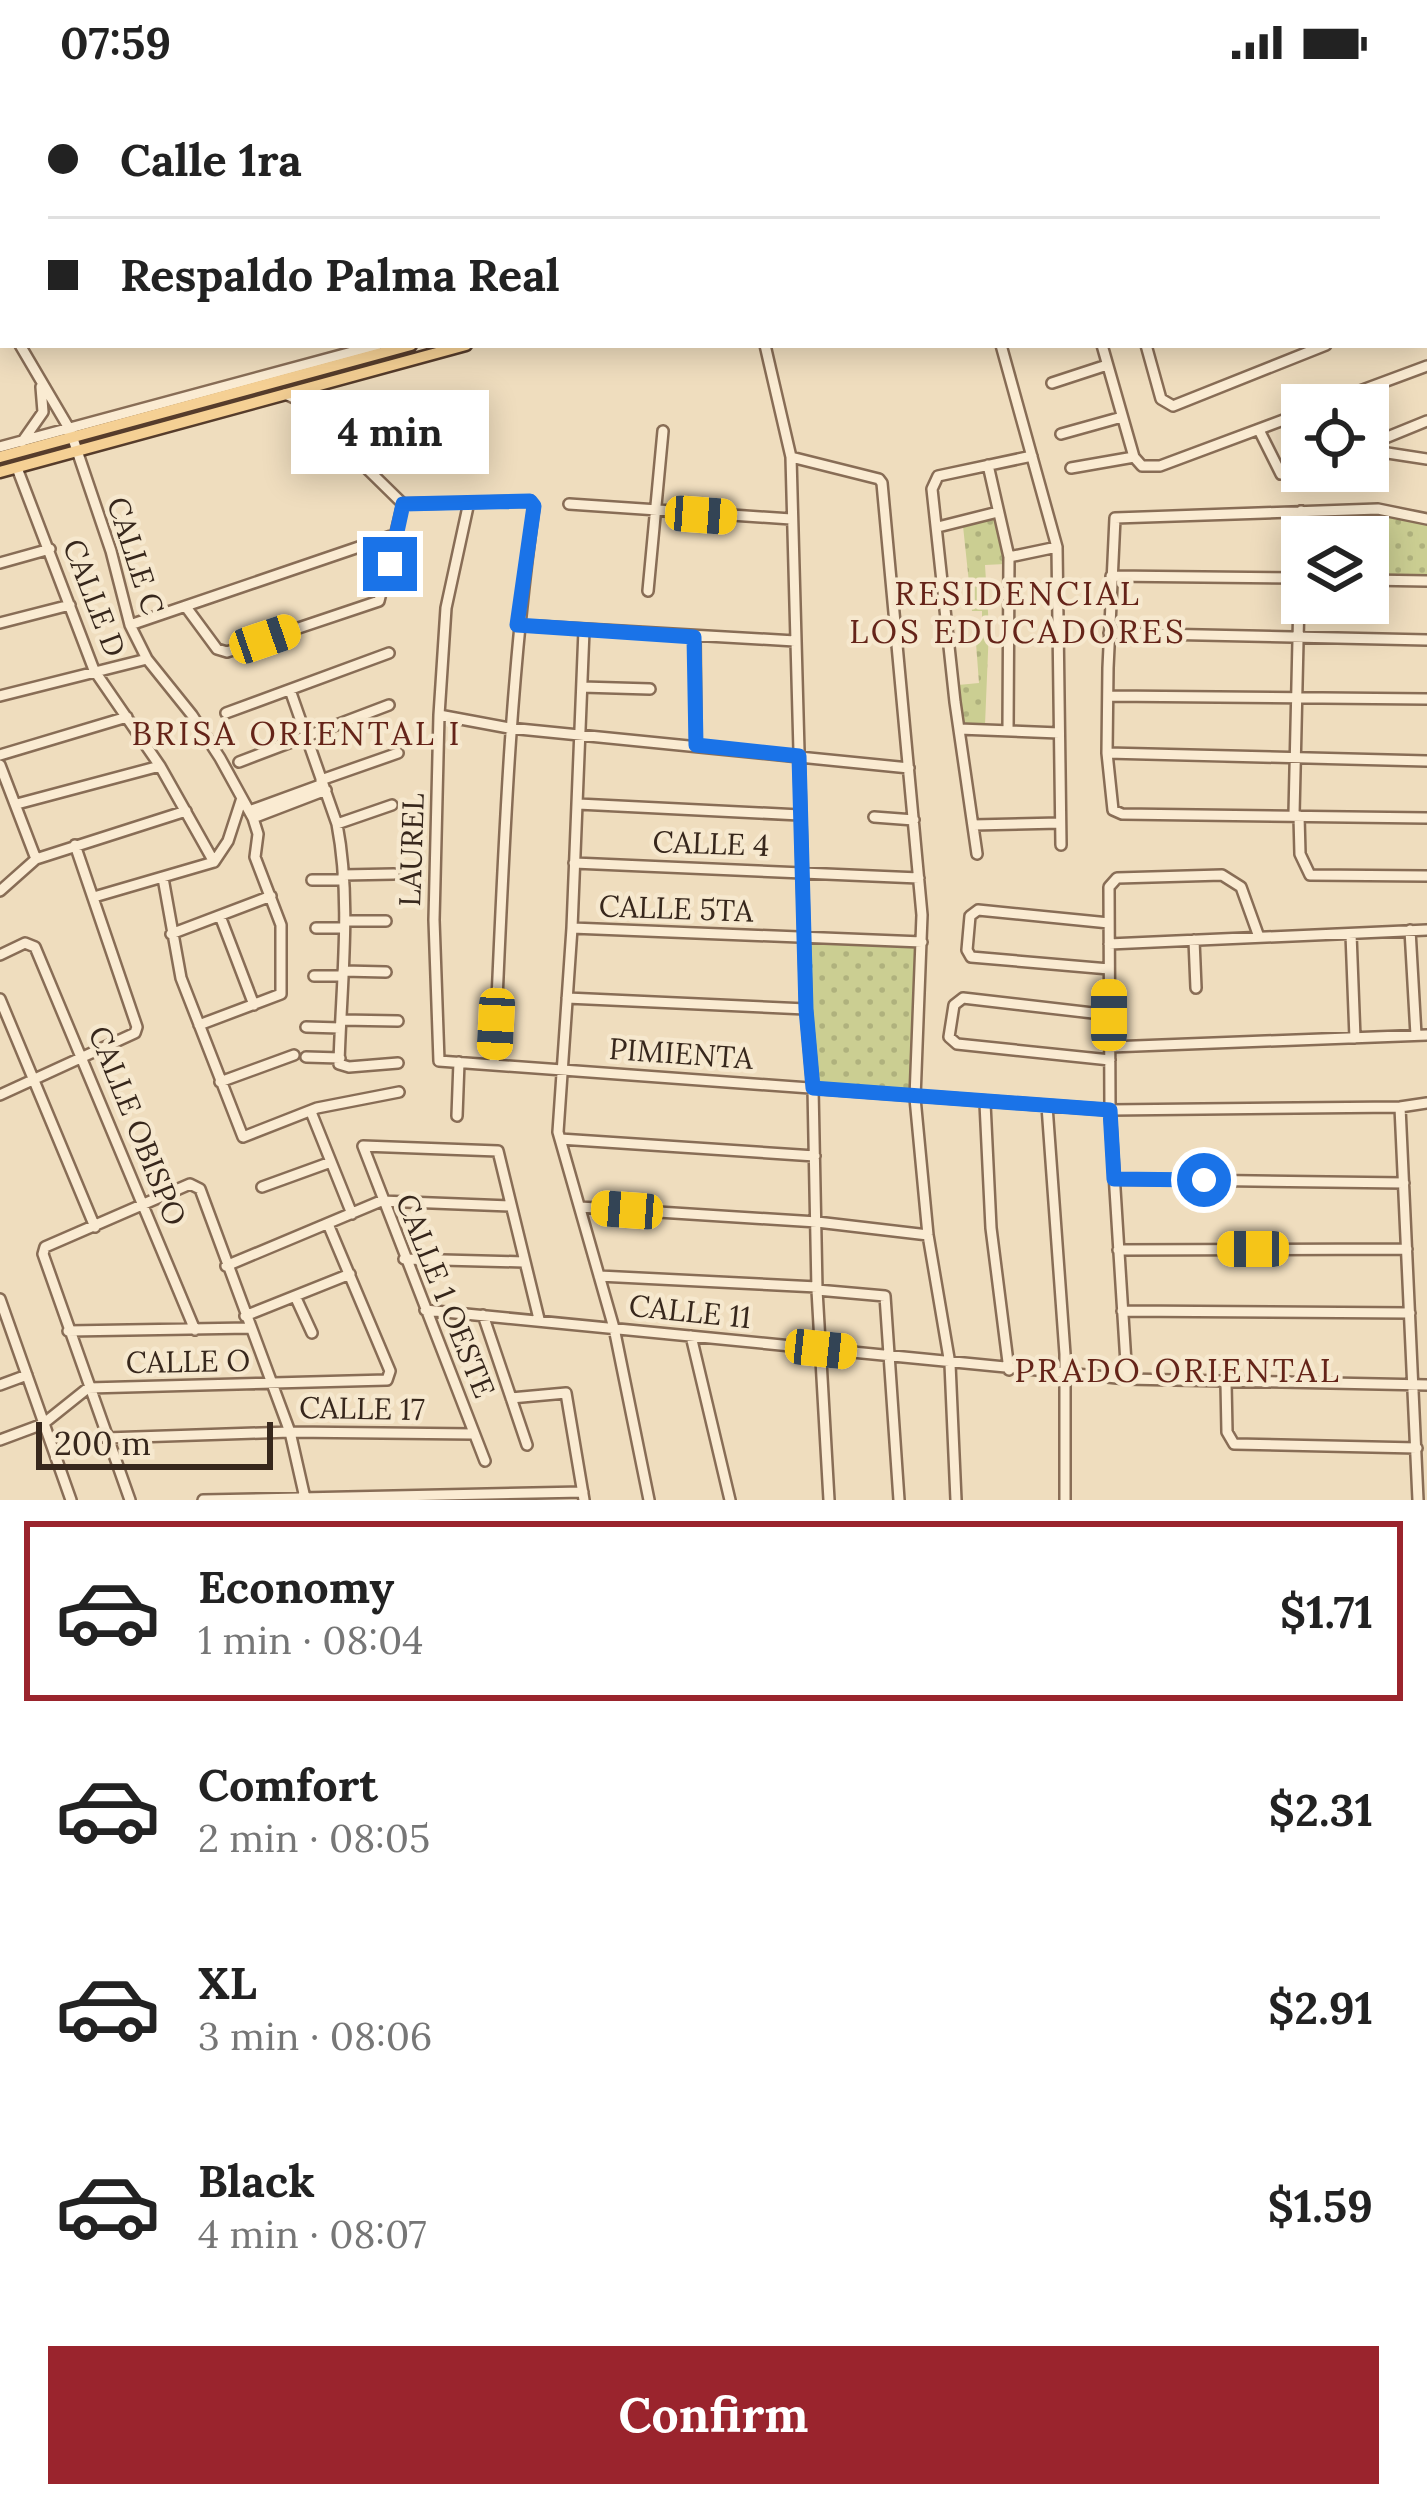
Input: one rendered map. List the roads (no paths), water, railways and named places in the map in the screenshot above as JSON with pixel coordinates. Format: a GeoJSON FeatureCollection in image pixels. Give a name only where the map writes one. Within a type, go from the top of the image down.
{"type":"FeatureCollection","features":[{"type":"Feature","properties":{"kind":"main road"},"geometry":{"type":"LineString","coordinates":[[0,472],[72,441],[400,348]]}},
{"type":"Feature","properties":{"kind":"main road"},"geometry":{"type":"LineString","coordinates":[[0,458],[285,394],[455,348]]}},
{"type":"Feature","properties":{"kind":"street","name":"CALLE C"},"geometry":{"type":"LineString","coordinates":[[22,348],[72,441],[111,551],[130,625],[147,659],[192,715],[251,814],[258,834],[255,857],[281,926],[280,994],[254,1004]]}},
{"type":"Feature","properties":{"kind":"street"},"geometry":{"type":"LineString","coordinates":[[0,447],[72,441],[368,348]]}},
{"type":"Feature","properties":{"kind":"street"},"geometry":{"type":"LineString","coordinates":[[766,348],[791,457],[806,1009],[829,1500]]}},
{"type":"Feature","properties":{"kind":"street"},"geometry":{"type":"LineString","coordinates":[[1002,348],[1057,547],[1061,845]]}},
{"type":"Feature","properties":{"kind":"street"},"geometry":{"type":"LineString","coordinates":[[1103,348],[1133,458],[1142,466],[1152,468],[1281,421]]}},
{"type":"Feature","properties":{"kind":"street"},"geometry":{"type":"LineString","coordinates":[[1147,348],[1161,399],[1174,406],[1319,348]]}},
{"type":"Feature","properties":{"kind":"street"},"geometry":{"type":"LineString","coordinates":[[1052,383],[1107,365]]}},
{"type":"Feature","properties":{"kind":"street"},"geometry":{"type":"LineString","coordinates":[[1379,384],[1427,366]]}},
{"type":"Feature","properties":{"kind":"street"},"geometry":{"type":"LineString","coordinates":[[22,442],[43,412],[41,382]]}},
{"type":"Feature","properties":{"kind":"street"},"geometry":{"type":"LineString","coordinates":[[285,394],[296,399],[403,504],[530,501],[534,506],[509,728],[494,1064]]}},
{"type":"Feature","properties":{"kind":"street"},"geometry":{"type":"LineString","coordinates":[[1061,434],[1121,417]]}},
{"type":"Feature","properties":{"kind":"street"},"geometry":{"type":"LineString","coordinates":[[1389,438],[1427,421]]}},
{"type":"Feature","properties":{"kind":"street"},"geometry":{"type":"LineString","coordinates":[[1259,430],[1281,475]]}},
{"type":"Feature","properties":{"kind":"street"},"geometry":{"type":"LineString","coordinates":[[648,591],[663,431]]}},
{"type":"Feature","properties":{"kind":"street"},"geometry":{"type":"LineString","coordinates":[[1389,452],[1427,459]]}},
{"type":"Feature","properties":{"kind":"street"},"geometry":{"type":"LineString","coordinates":[[977,854],[959,729],[934,480],[1032,456]]}},
{"type":"Feature","properties":{"kind":"street"},"geometry":{"type":"LineString","coordinates":[[791,457],[881,480],[919,878],[922,942],[915,1098],[928,1235],[950,1364],[956,1500]]}},
{"type":"Feature","properties":{"kind":"street"},"geometry":{"type":"LineString","coordinates":[[1071,468],[1133,458]]}},
{"type":"Feature","properties":{"kind":"street"},"geometry":{"type":"LineString","coordinates":[[988,465],[1009,557],[1008,730]]}},
{"type":"Feature","properties":{"kind":"street","name":"CALLE D"},"geometry":{"type":"LineString","coordinates":[[16,468],[94,670],[160,766],[214,862]]}},
{"type":"Feature","properties":{"kind":"street","name":"LAUREL"},"geometry":{"type":"LineString","coordinates":[[437,1058],[434,920],[439,715],[446,608],[470,502]]}},
{"type":"Feature","properties":{"kind":"street"},"geometry":{"type":"LineString","coordinates":[[186,607],[217,649],[227,652],[382,597],[403,504]]}},
{"type":"Feature","properties":{"kind":"street"},"geometry":{"type":"LineString","coordinates":[[569,504],[791,519]]}},
{"type":"Feature","properties":{"kind":"street"},"geometry":{"type":"LineString","coordinates":[[1427,519],[1378,509],[1118,517],[1113,521],[1107,753],[1113,810],[1136,815],[1427,818]]}},
{"type":"Feature","properties":{"kind":"street"},"geometry":{"type":"LineString","coordinates":[[1301,511],[1301,516]]}},
{"type":"Feature","properties":{"kind":"street"},"geometry":{"type":"LineString","coordinates":[[938,527],[998,512]]}},
{"type":"Feature","properties":{"kind":"street"},"geometry":{"type":"LineString","coordinates":[[130,625],[397,534]]}},
{"type":"Feature","properties":{"kind":"street"},"geometry":{"type":"LineString","coordinates":[[1009,557],[1057,547]]}},
{"type":"Feature","properties":{"kind":"street"},"geometry":{"type":"LineString","coordinates":[[0,563],[50,549]]}},
{"type":"Feature","properties":{"kind":"street"},"geometry":{"type":"LineString","coordinates":[[1111,576],[1281,578]]}},
{"type":"Feature","properties":{"kind":"street"},"geometry":{"type":"LineString","coordinates":[[1389,580],[1427,581]]}},
{"type":"Feature","properties":{"kind":"street"},"geometry":{"type":"LineString","coordinates":[[0,623],[70,605]]}},
{"type":"Feature","properties":{"kind":"street"},"geometry":{"type":"LineString","coordinates":[[1298,624],[1296,815],[1298,843],[1310,874],[1427,877]]}},
{"type":"Feature","properties":{"kind":"street"},"geometry":{"type":"LineString","coordinates":[[517,625],[795,641]]}},
{"type":"Feature","properties":{"kind":"street"},"geometry":{"type":"LineString","coordinates":[[584,630],[560,1139],[614,1328],[649,1500]]}},
{"type":"Feature","properties":{"kind":"street"},"geometry":{"type":"LineString","coordinates":[[1109,633],[1427,640]]}},
{"type":"Feature","properties":{"kind":"street"},"geometry":{"type":"LineString","coordinates":[[694,637],[696,745]]}},
{"type":"Feature","properties":{"kind":"street"},"geometry":{"type":"LineString","coordinates":[[226,713],[389,653]]}},
{"type":"Feature","properties":{"kind":"street"},"geometry":{"type":"LineString","coordinates":[[0,696],[147,659]]}},
{"type":"Feature","properties":{"kind":"street"},"geometry":{"type":"LineString","coordinates":[[582,687],[650,689]]}},
{"type":"Feature","properties":{"kind":"street"},"geometry":{"type":"LineString","coordinates":[[290,690],[337,824],[345,925],[339,1064],[398,1063]]}},
{"type":"Feature","properties":{"kind":"street"},"geometry":{"type":"LineString","coordinates":[[1109,696],[1427,699]]}},
{"type":"Feature","properties":{"kind":"street"},"geometry":{"type":"LineString","coordinates":[[239,762],[389,705]]}},
{"type":"Feature","properties":{"kind":"street"},"geometry":{"type":"LineString","coordinates":[[439,715],[580,736],[909,767]]}},
{"type":"Feature","properties":{"kind":"street"},"geometry":{"type":"LineString","coordinates":[[0,755],[127,717]]}},
{"type":"Feature","properties":{"kind":"street"},"geometry":{"type":"LineString","coordinates":[[959,729],[1059,733]]}},
{"type":"Feature","properties":{"kind":"street"},"geometry":{"type":"LineString","coordinates":[[251,814],[398,753]]}},
{"type":"Feature","properties":{"kind":"street"},"geometry":{"type":"LineString","coordinates":[[1107,753],[1427,761]]}},
{"type":"Feature","properties":{"kind":"street"},"geometry":{"type":"LineString","coordinates":[[0,765],[36,859]]}},
{"type":"Feature","properties":{"kind":"street"},"geometry":{"type":"LineString","coordinates":[[16,804],[160,766]]}},
{"type":"Feature","properties":{"kind":"street"},"geometry":{"type":"LineString","coordinates":[[94,897],[214,862],[228,841],[242,798]]}},
{"type":"Feature","properties":{"kind":"street"},"geometry":{"type":"LineString","coordinates":[[578,804],[800,815]]}},
{"type":"Feature","properties":{"kind":"street"},"geometry":{"type":"LineString","coordinates":[[337,824],[392,805]]}},
{"type":"Feature","properties":{"kind":"street"},"geometry":{"type":"LineString","coordinates":[[0,891],[36,859],[186,811]]}},
{"type":"Feature","properties":{"kind":"street"},"geometry":{"type":"LineString","coordinates":[[874,817],[914,820]]}},
{"type":"Feature","properties":{"kind":"street"},"geometry":{"type":"LineString","coordinates":[[974,825],[1060,823]]}},
{"type":"Feature","properties":{"kind":"street"},"geometry":{"type":"LineString","coordinates":[[0,1094],[84,1058],[135,1033],[137,1027],[75,845]]}},
{"type":"Feature","properties":{"kind":"street","name":"CALLE 4"},"geometry":{"type":"LineString","coordinates":[[574,863],[919,878]]}},
{"type":"Feature","properties":{"kind":"street"},"geometry":{"type":"LineString","coordinates":[[311,880],[394,874]]}},
{"type":"Feature","properties":{"kind":"street"},"geometry":{"type":"LineString","coordinates":[[1126,1379],[1110,1110],[1112,882],[1117,878],[1222,875],[1241,887],[1258,937]]}},
{"type":"Feature","properties":{"kind":"street"},"geometry":{"type":"LineString","coordinates":[[163,878],[171,934],[199,1025],[243,1136],[331,1104],[399,1092]]}},
{"type":"Feature","properties":{"kind":"street"},"geometry":{"type":"LineString","coordinates":[[171,934],[272,896]]}},
{"type":"Feature","properties":{"kind":"street"},"geometry":{"type":"LineString","coordinates":[[1109,923],[978,910],[970,916],[967,950],[971,957],[1109,969]]}},
{"type":"Feature","properties":{"kind":"street"},"geometry":{"type":"LineString","coordinates":[[199,1025],[254,1004],[220,916]]}},
{"type":"Feature","properties":{"kind":"street"},"geometry":{"type":"LineString","coordinates":[[316,928],[386,921]]}},
{"type":"Feature","properties":{"kind":"street","name":"CALLE 5TA"},"geometry":{"type":"LineString","coordinates":[[572,928],[922,942]]}},
{"type":"Feature","properties":{"kind":"street"},"geometry":{"type":"LineString","coordinates":[[1109,1015],[956,1000],[950,1042],[1110,1054],[1421,1035],[1410,930]]}},
{"type":"Feature","properties":{"kind":"street"},"geometry":{"type":"LineString","coordinates":[[1109,944],[1427,930]]}},
{"type":"Feature","properties":{"kind":"street"},"geometry":{"type":"LineString","coordinates":[[1351,934],[1355,1037]]}},
{"type":"Feature","properties":{"kind":"street"},"geometry":{"type":"LineString","coordinates":[[1194,940],[1196,988]]}},
{"type":"Feature","properties":{"kind":"street","name":"CALLE OBISPO"},"geometry":{"type":"LineString","coordinates":[[0,955],[30,943],[84,1058],[195,1330]]}},
{"type":"Feature","properties":{"kind":"street"},"geometry":{"type":"LineString","coordinates":[[314,976],[386,972]]}},
{"type":"Feature","properties":{"kind":"street"},"geometry":{"type":"LineString","coordinates":[[567,998],[806,1009]]}},
{"type":"Feature","properties":{"kind":"street"},"geometry":{"type":"LineString","coordinates":[[0,999],[95,1227]]}},
{"type":"Feature","properties":{"kind":"street"},"geometry":{"type":"LineString","coordinates":[[305,1027],[398,1021]]}},
{"type":"Feature","properties":{"kind":"street"},"geometry":{"type":"LineString","coordinates":[[220,1082],[300,1056],[340,1058]]}},
{"type":"Feature","properties":{"kind":"street","name":"PIMIENTA"},"geometry":{"type":"LineString","coordinates":[[437,1058],[1110,1110],[1400,1107],[1427,1102]]}},
{"type":"Feature","properties":{"kind":"street"},"geometry":{"type":"LineString","coordinates":[[457,1116],[459,1062]]}},
{"type":"Feature","properties":{"kind":"street"},"geometry":{"type":"LineString","coordinates":[[986,1102],[991,1228],[1009,1370]]}},
{"type":"Feature","properties":{"kind":"street"},"geometry":{"type":"LineString","coordinates":[[1047,1106],[1063,1372],[1064,1500]]}},
{"type":"Feature","properties":{"kind":"street"},"geometry":{"type":"LineString","coordinates":[[1400,1107],[1418,1500]]}},
{"type":"Feature","properties":{"kind":"street"},"geometry":{"type":"LineString","coordinates":[[311,1112],[352,1214]]}},
{"type":"Feature","properties":{"kind":"street"},"geometry":{"type":"LineString","coordinates":[[560,1139],[814,1156]]}},
{"type":"Feature","properties":{"kind":"street","name":"CALLE 1 OESTE"},"geometry":{"type":"LineString","coordinates":[[485,1461],[362,1150],[367,1144],[495,1150],[510,1206]]}},
{"type":"Feature","properties":{"kind":"street"},"geometry":{"type":"LineString","coordinates":[[262,1187],[332,1162]]}},
{"type":"Feature","properties":{"kind":"street"},"geometry":{"type":"LineString","coordinates":[[1114,1179],[1403,1183]]}},
{"type":"Feature","properties":{"kind":"street"},"geometry":{"type":"LineString","coordinates":[[130,1500],[43,1254],[45,1247],[196,1185],[290,1432],[305,1498]]}},
{"type":"Feature","properties":{"kind":"street"},"geometry":{"type":"LineString","coordinates":[[226,1266],[381,1202],[510,1206],[539,1319]]}},
{"type":"Feature","properties":{"kind":"street"},"geometry":{"type":"LineString","coordinates":[[580,1207],[817,1222],[928,1235]]}},
{"type":"Feature","properties":{"kind":"street"},"geometry":{"type":"LineString","coordinates":[[68,1331],[195,1330],[248,1322],[350,1274],[328,1224]]}},
{"type":"Feature","properties":{"kind":"street"},"geometry":{"type":"LineString","coordinates":[[1118,1250],[1407,1249]]}},
{"type":"Feature","properties":{"kind":"street"},"geometry":{"type":"LineString","coordinates":[[404,1259],[524,1262]]}},
{"type":"Feature","properties":{"kind":"street","name":"CALLE O"},"geometry":{"type":"LineString","coordinates":[[0,1440],[43,1424],[88,1388],[387,1380],[390,1376],[350,1274]]}},
{"type":"Feature","properties":{"kind":"street"},"geometry":{"type":"LineString","coordinates":[[599,1276],[884,1294],[899,1500]]}},
{"type":"Feature","properties":{"kind":"street"},"geometry":{"type":"LineString","coordinates":[[296,1296],[312,1333]]}},
{"type":"Feature","properties":{"kind":"street"},"geometry":{"type":"LineString","coordinates":[[0,1299],[5,1327],[71,1500]]}},
{"type":"Feature","properties":{"kind":"street","name":"CALLE 11"},"geometry":{"type":"LineString","coordinates":[[425,1310],[1126,1379],[1427,1385]]}},
{"type":"Feature","properties":{"kind":"street"},"geometry":{"type":"LineString","coordinates":[[1121,1311],[1410,1313]]}},
{"type":"Feature","properties":{"kind":"street"},"geometry":{"type":"LineString","coordinates":[[483,1315],[527,1445]]}},
{"type":"Feature","properties":{"kind":"street"},"geometry":{"type":"LineString","coordinates":[[692,1336],[730,1500]]}},
{"type":"Feature","properties":{"kind":"street"},"geometry":{"type":"LineString","coordinates":[[0,1385],[27,1375]]}},
{"type":"Feature","properties":{"kind":"street"},"geometry":{"type":"LineString","coordinates":[[1226,1383],[1227,1432],[1234,1444],[1417,1448]]}},
{"type":"Feature","properties":{"kind":"street"},"geometry":{"type":"LineString","coordinates":[[203,1500],[584,1496],[568,1397],[562,1391],[511,1398]]}},
{"type":"Feature","properties":{"kind":"street","name":"CALLE 17"},"geometry":{"type":"LineString","coordinates":[[106,1438],[290,1432],[474,1434]]}},
{"type":"Feature","properties":{"kind":"district","name":"RESIDENCIAL LOS EDUCADORES"},"geometry":{"type":"Point","coordinates":[1018,612]}},
{"type":"Feature","properties":{"kind":"district","name":"BRISA ORIENTAL I"},"geometry":{"type":"Point","coordinates":[297,733]}},
{"type":"Feature","properties":{"kind":"district","name":"PRADO ORIENTAL"},"geometry":{"type":"Point","coordinates":[1178,1370]}}]}
